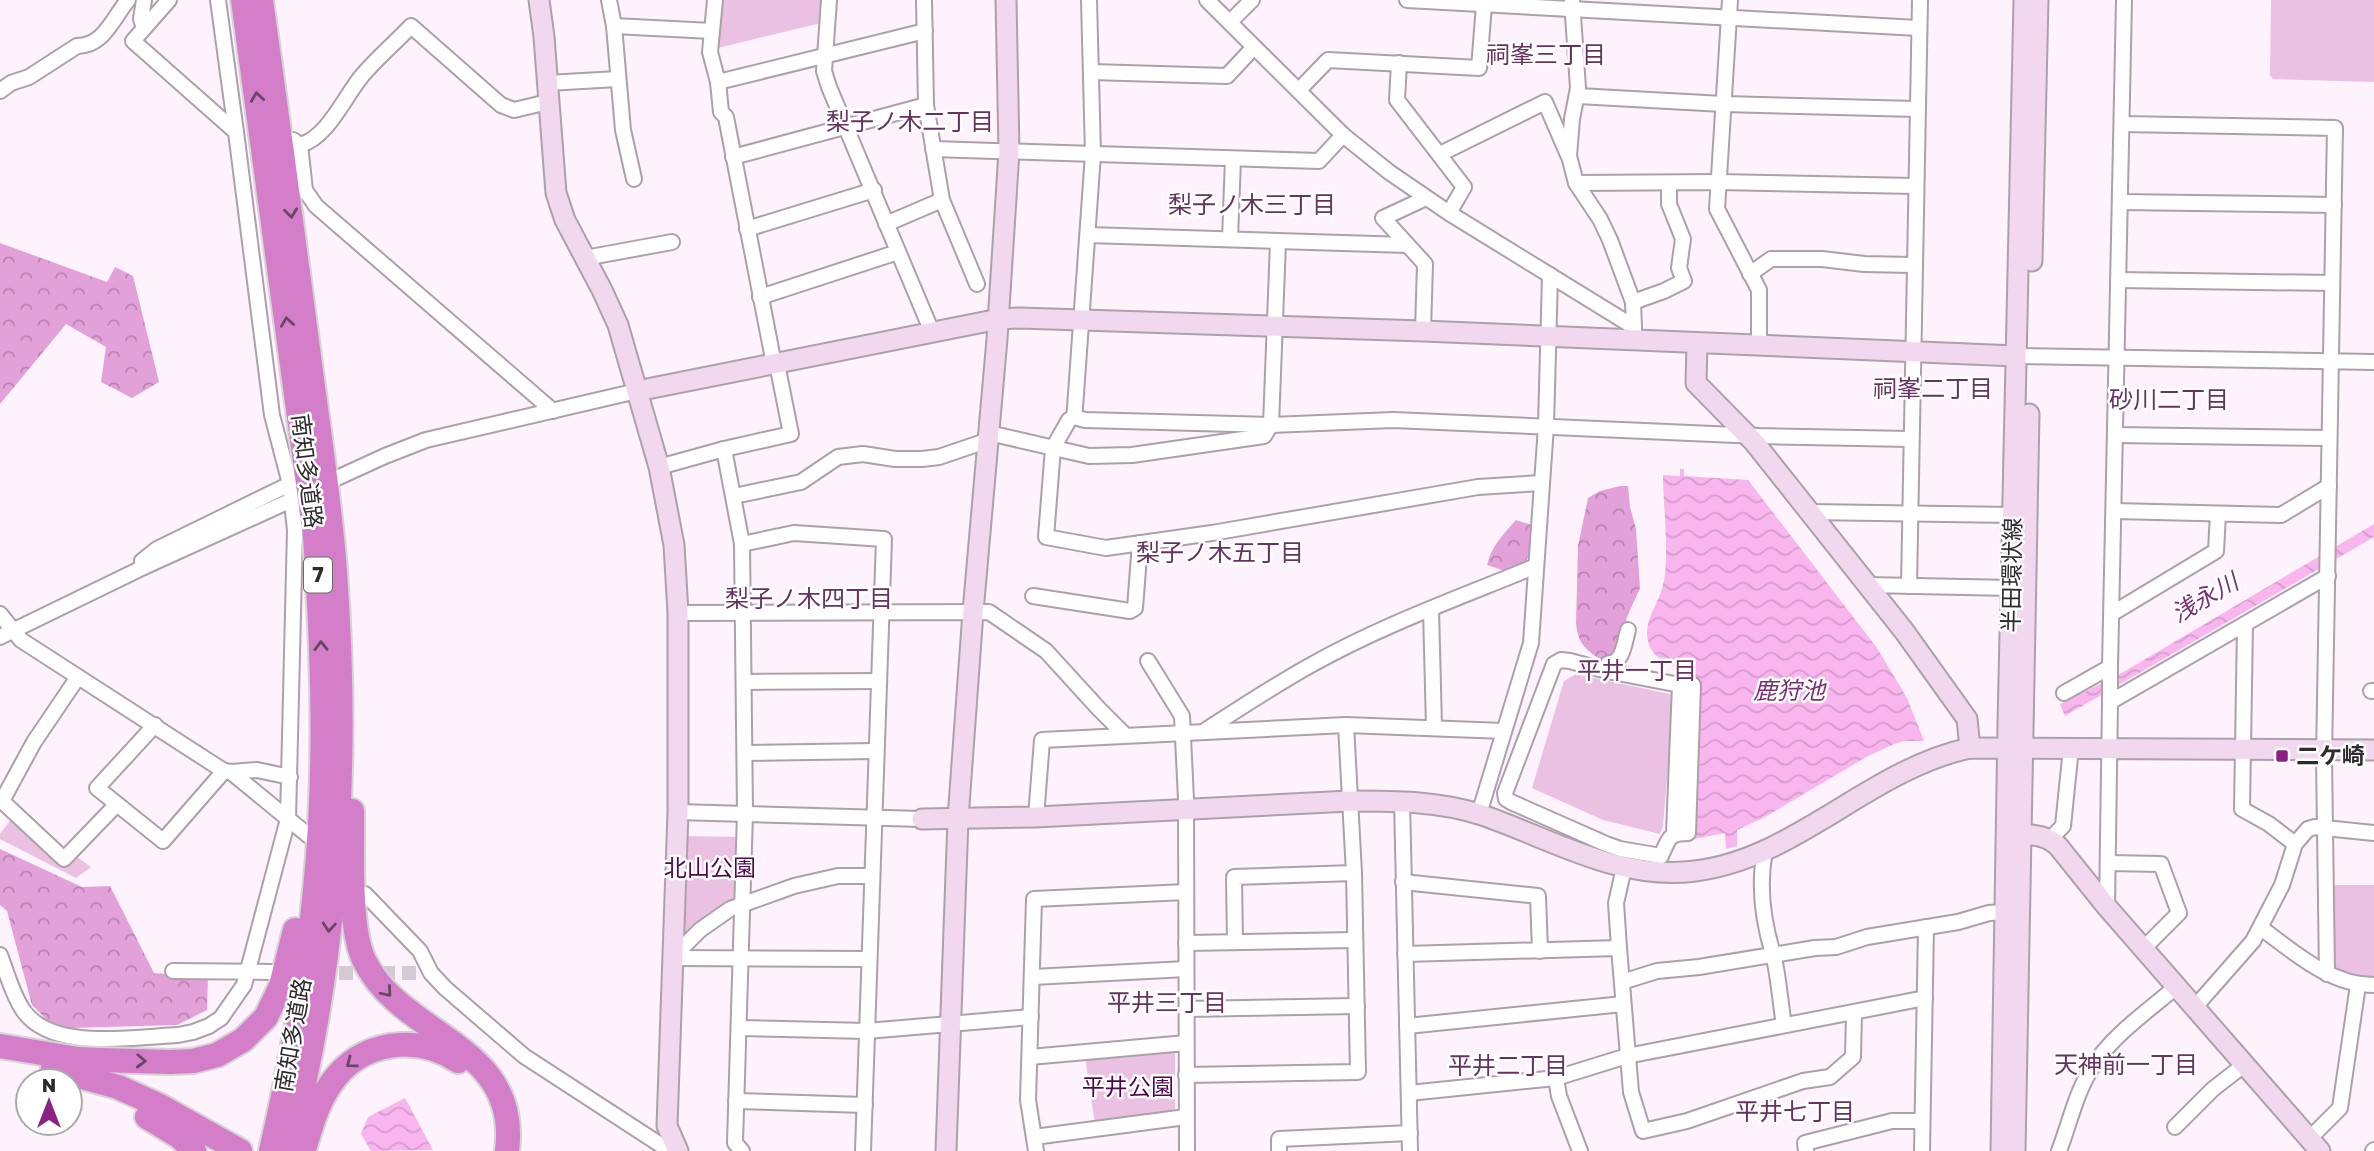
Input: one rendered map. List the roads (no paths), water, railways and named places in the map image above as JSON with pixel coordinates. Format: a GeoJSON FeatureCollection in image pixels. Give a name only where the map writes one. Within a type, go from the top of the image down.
{"type":"FeatureCollection","features":[{"type":"Feature","properties":{"kind":"highway","name":"南知多道路"},"geometry":{"type":"LineString","coordinates":[[243,0],[315,536],[340,776],[327,943],[307,1067],[288,1151]]}},
{"type":"Feature","properties":{"kind":"highway","name":"南知多道路"},"geometry":{"type":"LineString","coordinates":[[258,1150],[293,1047],[315,890],[330,670],[331,523],[261,0]]}},
{"type":"Feature","properties":{"kind":"highway"},"geometry":{"type":"LineString","coordinates":[[0,1046],[78,1059],[192,1061],[216,1055],[243,1040],[266,1017],[281,986],[300,906],[309,843],[314,704],[330,670]]}},
{"type":"Feature","properties":{"kind":"highway"},"geometry":{"type":"LineString","coordinates":[[330,670],[351,767],[354,908],[363,959],[392,999],[466,1051],[481,1066],[501,1099],[507,1116],[509,1136],[498,1151]]}},
{"type":"Feature","properties":{"kind":"highway"},"geometry":{"type":"LineString","coordinates":[[303,1151],[321,1099],[337,1075],[359,1056],[380,1047],[401,1044],[430,1047],[447,1054],[478,1080],[488,1098],[498,1151]]}},
{"type":"Feature","properties":{"kind":"highway"},"geometry":{"type":"LineString","coordinates":[[0,1059],[46,1067]]}},
{"type":"Feature","properties":{"kind":"highway"},"geometry":{"type":"LineString","coordinates":[[78,1059],[164,1095],[258,1150]]}},
{"type":"Feature","properties":{"kind":"highway"},"geometry":{"type":"LineString","coordinates":[[84,1078],[118,1087],[258,1150]]}},
{"type":"Feature","properties":{"kind":"highway"},"geometry":{"type":"LineString","coordinates":[[84,1089],[152,1119],[180,1137],[194,1151]]}},
{"type":"Feature","properties":{"kind":"street"},"geometry":{"type":"LineString","coordinates":[[0,91],[11,83],[29,77],[77,46],[86,46],[101,38],[128,0]]}},
{"type":"Feature","properties":{"kind":"street"},"geometry":{"type":"LineString","coordinates":[[144,0],[141,19],[144,28]]}},
{"type":"Feature","properties":{"kind":"street"},"geometry":{"type":"LineString","coordinates":[[169,0],[133,41],[236,132]]}},
{"type":"Feature","properties":{"kind":"street"},"geometry":{"type":"LineString","coordinates":[[0,955],[19,1004],[29,1019],[57,1035],[75,1039],[193,1032],[209,1026],[221,1018],[244,985],[288,819],[295,530],[290,484],[272,415],[218,0]]}},
{"type":"Feature","properties":{"kind":"street"},"geometry":{"type":"LineString","coordinates":[[539,0],[556,193],[565,220],[618,325],[659,467],[674,545],[678,613],[678,812],[667,1126],[678,1151]]}},
{"type":"Feature","properties":{"kind":"street"},"geometry":{"type":"LineString","coordinates":[[610,0],[623,130],[634,179]]}},
{"type":"Feature","properties":{"kind":"street"},"geometry":{"type":"LineString","coordinates":[[659,467],[791,434],[760,296],[726,117],[721,112],[718,82],[710,52],[715,0]]}},
{"type":"Feature","properties":{"kind":"street"},"geometry":{"type":"LineString","coordinates":[[829,0],[824,71],[932,332]]}},
{"type":"Feature","properties":{"kind":"street"},"geometry":{"type":"LineString","coordinates":[[924,0],[926,105],[942,200],[977,284]]}},
{"type":"Feature","properties":{"kind":"street"},"geometry":{"type":"LineString","coordinates":[[946,1151],[958,819],[999,319],[1009,151],[1006,0]]}},
{"type":"Feature","properties":{"kind":"street"},"geometry":{"type":"LineString","coordinates":[[1089,0],[1093,154],[1074,416],[1053,448],[1046,537],[1106,548],[1478,487],[1541,483]]}},
{"type":"Feature","properties":{"kind":"street"},"geometry":{"type":"LineString","coordinates":[[1207,0],[1343,135],[1389,172],[1449,213],[1550,275],[1634,334]]}},
{"type":"Feature","properties":{"kind":"street"},"geometry":{"type":"LineString","coordinates":[[1230,22],[1252,0]]}},
{"type":"Feature","properties":{"kind":"street"},"geometry":{"type":"LineString","coordinates":[[1407,0],[1484,5],[1572,5],[1729,19],[1918,28]]}},
{"type":"Feature","properties":{"kind":"street"},"geometry":{"type":"LineString","coordinates":[[1730,0],[1717,209],[1759,290],[1759,345]]}},
{"type":"Feature","properties":{"kind":"street"},"geometry":{"type":"LineString","coordinates":[[1909,586],[1920,0]]}},
{"type":"Feature","properties":{"kind":"street","name":"半田環状線"},"geometry":{"type":"LineString","coordinates":[[2001,1151],[2006,912],[2015,747],[2023,356],[2024,0]]}},
{"type":"Feature","properties":{"kind":"street","name":"半田環状線"},"geometry":{"type":"LineString","coordinates":[[2015,1151],[2021,835],[2015,747],[2012,515],[2023,356],[2038,0]]}},
{"type":"Feature","properties":{"kind":"street"},"geometry":{"type":"LineString","coordinates":[[2107,907],[2124,0]]}},
{"type":"Feature","properties":{"kind":"street"},"geometry":{"type":"LineString","coordinates":[[1298,90],[1328,60],[1479,68],[1484,5]]}},
{"type":"Feature","properties":{"kind":"street"},"geometry":{"type":"LineString","coordinates":[[1569,156],[1577,96],[1572,5]]}},
{"type":"Feature","properties":{"kind":"street"},"geometry":{"type":"LineString","coordinates":[[553,411],[316,206],[305,190],[296,142],[309,143],[331,120],[362,77],[411,26],[502,105],[514,110],[548,92],[618,79]]}},
{"type":"Feature","properties":{"kind":"street"},"geometry":{"type":"LineString","coordinates":[[614,26],[712,31]]}},
{"type":"Feature","properties":{"kind":"street"},"geometry":{"type":"LineString","coordinates":[[718,82],[925,31]]}},
{"type":"Feature","properties":{"kind":"street"},"geometry":{"type":"LineString","coordinates":[[1091,72],[1227,76],[1254,47]]}},
{"type":"Feature","properties":{"kind":"street"},"geometry":{"type":"LineString","coordinates":[[1399,63],[1397,100],[1464,187],[1449,213]]}},
{"type":"Feature","properties":{"kind":"street"},"geometry":{"type":"LineString","coordinates":[[1577,96],[1723,104],[1917,109]]}},
{"type":"Feature","properties":{"kind":"street"},"geometry":{"type":"LineString","coordinates":[[1440,154],[1545,103],[1569,156],[1576,183],[1600,219],[1610,240],[1633,302],[1634,334]]}},
{"type":"Feature","properties":{"kind":"street"},"geometry":{"type":"LineString","coordinates":[[733,157],[926,105]]}},
{"type":"Feature","properties":{"kind":"street"},"geometry":{"type":"LineString","coordinates":[[2122,124],[2335,128],[2324,751],[2327,974]]}},
{"type":"Feature","properties":{"kind":"street"},"geometry":{"type":"LineString","coordinates":[[933,149],[1318,160],[1343,135]]}},
{"type":"Feature","properties":{"kind":"street"},"geometry":{"type":"LineString","coordinates":[[1230,239],[1233,159]]}},
{"type":"Feature","properties":{"kind":"street"},"geometry":{"type":"LineString","coordinates":[[1576,183],[1718,182],[1915,186]]}},
{"type":"Feature","properties":{"kind":"street"},"geometry":{"type":"LineString","coordinates":[[1633,302],[1684,281],[1679,268],[1683,239],[1669,204],[1669,183]]}},
{"type":"Feature","properties":{"kind":"street"},"geometry":{"type":"LineString","coordinates":[[747,229],[874,190]]}},
{"type":"Feature","properties":{"kind":"street"},"geometry":{"type":"LineString","coordinates":[[1423,331],[1425,264],[1383,218],[1426,198]]}},
{"type":"Feature","properties":{"kind":"street"},"geometry":{"type":"LineString","coordinates":[[886,224],[942,200]]}},
{"type":"Feature","properties":{"kind":"street"},"geometry":{"type":"LineString","coordinates":[[2120,202],[2334,205]]}},
{"type":"Feature","properties":{"kind":"street"},"geometry":{"type":"LineString","coordinates":[[1088,235],[1407,245]]}},
{"type":"Feature","properties":{"kind":"street"},"geometry":{"type":"LineString","coordinates":[[585,258],[661,239]]}},
{"type":"Feature","properties":{"kind":"street"},"geometry":{"type":"LineString","coordinates":[[734,496],[801,482],[838,457],[863,454],[895,459],[939,457],[989,436],[1089,456],[1132,455],[1264,436],[1271,425],[1278,242]]}},
{"type":"Feature","properties":{"kind":"street"},"geometry":{"type":"LineString","coordinates":[[760,296],[898,252]]}},
{"type":"Feature","properties":{"kind":"street"},"geometry":{"type":"LineString","coordinates":[[1749,274],[1771,259],[1822,259],[1864,264],[1913,265]]}},
{"type":"Feature","properties":{"kind":"street"},"geometry":{"type":"LineString","coordinates":[[1479,814],[1531,643],[1546,426],[1550,275]]}},
{"type":"Feature","properties":{"kind":"street"},"geometry":{"type":"LineString","coordinates":[[2118,280],[2332,283]]}},
{"type":"Feature","properties":{"kind":"street"},"geometry":{"type":"LineString","coordinates":[[337,478],[426,440],[637,391],[999,319],[1549,337],[1634,334],[1697,343],[2023,356],[2374,362]]}},
{"type":"Feature","properties":{"kind":"street"},"geometry":{"type":"LineString","coordinates":[[1697,343],[1696,383],[1747,435],[1904,631],[1967,719],[1970,748]]}},
{"type":"Feature","properties":{"kind":"street"},"geometry":{"type":"LineString","coordinates":[[1074,416],[1084,420],[1271,425],[1393,420],[1910,439]]}},
{"type":"Feature","properties":{"kind":"street"},"geometry":{"type":"LineString","coordinates":[[2115,435],[2329,438]]}},
{"type":"Feature","properties":{"kind":"street"},"geometry":{"type":"LineString","coordinates":[[724,449],[742,544],[745,813],[735,1143],[742,1151]]}},
{"type":"Feature","properties":{"kind":"street"},"geometry":{"type":"LineString","coordinates":[[144,567],[142,561],[157,549],[290,484]]}},
{"type":"Feature","properties":{"kind":"street"},"geometry":{"type":"LineString","coordinates":[[2114,512],[2281,515],[2329,486]]}},
{"type":"Feature","properties":{"kind":"street"},"geometry":{"type":"LineString","coordinates":[[4,631],[285,503]]}},
{"type":"Feature","properties":{"kind":"street"},"geometry":{"type":"LineString","coordinates":[[1809,512],[2012,515]]}},
{"type":"Feature","properties":{"kind":"street"},"geometry":{"type":"LineString","coordinates":[[2113,612],[2216,551],[2218,514]]}},
{"type":"Feature","properties":{"kind":"street"},"geometry":{"type":"LineString","coordinates":[[742,544],[794,533],[884,539],[863,1151]]}},
{"type":"Feature","properties":{"kind":"street"},"geometry":{"type":"LineString","coordinates":[[1033,597],[1130,611],[1135,608],[1140,543]]}},
{"type":"Feature","properties":{"kind":"street"},"geometry":{"type":"LineString","coordinates":[[1203,731],[1310,665],[1431,609],[1536,566]]}},
{"type":"Feature","properties":{"kind":"street"},"geometry":{"type":"LineString","coordinates":[[2110,702],[2328,576]]}},
{"type":"Feature","properties":{"kind":"street"},"geometry":{"type":"LineString","coordinates":[[1867,585],[2012,588]]}},
{"type":"Feature","properties":{"kind":"street"},"geometry":{"type":"LineString","coordinates":[[1431,609],[1434,727]]}},
{"type":"Feature","properties":{"kind":"street"},"geometry":{"type":"LineString","coordinates":[[678,613],[989,612],[1046,651],[1125,735]]}},
{"type":"Feature","properties":{"kind":"street"},"geometry":{"type":"LineString","coordinates":[[0,614],[4,631],[228,771],[309,836]]}},
{"type":"Feature","properties":{"kind":"street"},"geometry":{"type":"LineString","coordinates":[[2245,624],[2242,809],[2269,824],[2295,844]]}},
{"type":"Feature","properties":{"kind":"street"},"geometry":{"type":"LineString","coordinates":[[1607,671],[1608,664],[1614,663],[1621,656],[1628,630]]}},
{"type":"Feature","properties":{"kind":"street"},"geometry":{"type":"LineString","coordinates":[[678,812],[958,819],[1350,801],[1402,801],[1445,806],[1479,814],[1602,862],[1636,861],[1661,856],[1674,833],[1683,783],[1685,734],[1693,685],[1680,685],[1561,660],[1554,664],[1506,786],[1505,796],[1511,802],[1606,844],[1636,861],[1667,873],[1694,872],[1743,860],[1765,851],[1889,779],[1935,757],[1970,748],[2374,750]]}},
{"type":"Feature","properties":{"kind":"street"},"geometry":{"type":"LineString","coordinates":[[1148,661],[1182,716],[1186,808],[1186,1151]]}},
{"type":"Feature","properties":{"kind":"street"},"geometry":{"type":"LineString","coordinates":[[2064,693],[2110,667]]}},
{"type":"Feature","properties":{"kind":"street"},"geometry":{"type":"LineString","coordinates":[[78,677],[34,742],[2,801],[64,859],[117,804]]}},
{"type":"Feature","properties":{"kind":"street"},"geometry":{"type":"LineString","coordinates":[[744,682],[879,681]]}},
{"type":"Feature","properties":{"kind":"street"},"geometry":{"type":"LineString","coordinates":[[155,725],[97,788],[163,841],[228,771],[257,770],[290,777]]}},
{"type":"Feature","properties":{"kind":"street"},"geometry":{"type":"LineString","coordinates":[[1036,817],[1042,740],[1346,725],[1504,731]]}},
{"type":"Feature","properties":{"kind":"street"},"geometry":{"type":"LineString","coordinates":[[1186,1075],[1358,1072],[1354,873],[1346,725]]}},
{"type":"Feature","properties":{"kind":"street"},"geometry":{"type":"LineString","coordinates":[[2050,839],[2063,826],[2071,748]]}},
{"type":"Feature","properties":{"kind":"street"},"geometry":{"type":"LineString","coordinates":[[745,753],[876,751]]}},
{"type":"Feature","properties":{"kind":"street"},"geometry":{"type":"LineString","coordinates":[[1402,801],[1410,1151]]}},
{"type":"Feature","properties":{"kind":"street"},"geometry":{"type":"LineString","coordinates":[[2195,1007],[2261,929],[2282,885],[2295,844],[2308,829],[2374,833]]}},
{"type":"Feature","properties":{"kind":"street"},"geometry":{"type":"LineString","coordinates":[[2021,835],[2050,839],[2058,846],[2107,907],[2315,1145],[2340,1108],[2358,985]]}},
{"type":"Feature","properties":{"kind":"street"},"geometry":{"type":"LineString","coordinates":[[1765,851],[1761,888],[1784,1025]]}},
{"type":"Feature","properties":{"kind":"street"},"geometry":{"type":"LineString","coordinates":[[1636,861],[1616,903],[1631,1092],[1643,1131],[1687,1121],[1803,1081],[1830,1077],[1853,1057],[1854,1013]]}},
{"type":"Feature","properties":{"kind":"street"},"geometry":{"type":"LineString","coordinates":[[2108,863],[2161,864],[2179,913],[2144,948]]}},
{"type":"Feature","properties":{"kind":"street"},"geometry":{"type":"LineString","coordinates":[[1236,942],[1234,877],[1354,873]]}},
{"type":"Feature","properties":{"kind":"street"},"geometry":{"type":"LineString","coordinates":[[672,958],[708,923],[730,909],[794,886],[838,876],[872,876]]}},
{"type":"Feature","properties":{"kind":"street"},"geometry":{"type":"LineString","coordinates":[[1403,882],[1538,896],[1541,951]]}},
{"type":"Feature","properties":{"kind":"street"},"geometry":{"type":"LineString","coordinates":[[1186,892],[1034,899],[1028,1100],[1035,1144],[1186,1117]]}},
{"type":"Feature","properties":{"kind":"street"},"geometry":{"type":"LineString","coordinates":[[365,894],[420,951],[425,973],[524,1055],[670,1151]]}},
{"type":"Feature","properties":{"kind":"street"},"geometry":{"type":"LineString","coordinates":[[1622,982],[1657,971],[1836,947],[1867,937],[2006,912]]}},
{"type":"Feature","properties":{"kind":"street"},"geometry":{"type":"LineString","coordinates":[[1922,1151],[1926,927]]}},
{"type":"Feature","properties":{"kind":"street"},"geometry":{"type":"LineString","coordinates":[[2261,929],[2327,974],[2358,985],[2374,985]]}},
{"type":"Feature","properties":{"kind":"street"},"geometry":{"type":"LineString","coordinates":[[1186,943],[1355,940]]}},
{"type":"Feature","properties":{"kind":"street"},"geometry":{"type":"LineString","coordinates":[[1405,954],[1619,948]]}},
{"type":"Feature","properties":{"kind":"street"},"geometry":{"type":"LineString","coordinates":[[672,958],[869,959]]}},
{"type":"Feature","properties":{"kind":"street"},"geometry":{"type":"LineString","coordinates":[[1033,977],[1186,969]]}},
{"type":"Feature","properties":{"kind":"street"},"geometry":{"type":"LineString","coordinates":[[173,971],[271,972]]}},
{"type":"Feature","properties":{"kind":"street"},"geometry":{"type":"LineString","coordinates":[[2059,1151],[2084,1082],[2096,1061],[2117,1037],[2177,986]]}},
{"type":"Feature","properties":{"kind":"street"},"geometry":{"type":"LineString","coordinates":[[1409,1093],[1556,1078],[1627,1056],[1925,998]]}},
{"type":"Feature","properties":{"kind":"street"},"geometry":{"type":"LineString","coordinates":[[1407,1026],[1623,1004]]}},
{"type":"Feature","properties":{"kind":"street"},"geometry":{"type":"LineString","coordinates":[[1186,1009],[1357,1006]]}},
{"type":"Feature","properties":{"kind":"street"},"geometry":{"type":"LineString","coordinates":[[739,1028],[867,1031],[1031,1017]]}},
{"type":"Feature","properties":{"kind":"street"},"geometry":{"type":"LineString","coordinates":[[1030,1058],[1186,1043]]}},
{"type":"Feature","properties":{"kind":"street"},"geometry":{"type":"LineString","coordinates":[[2175,1127],[2181,1111],[2244,1065]]}},
{"type":"Feature","properties":{"kind":"street"},"geometry":{"type":"LineString","coordinates":[[1556,1078],[1559,1096],[1580,1151]]}},
{"type":"Feature","properties":{"kind":"street"},"geometry":{"type":"LineString","coordinates":[[736,1101],[865,1105]]}},
{"type":"Feature","properties":{"kind":"street"},"geometry":{"type":"LineString","coordinates":[[1806,1151],[1805,1143],[1892,1121],[1922,1121]]}},
{"type":"Feature","properties":{"kind":"street"},"geometry":{"type":"LineString","coordinates":[[1279,1151],[1279,1139],[1409,1133]]}},
{"type":"Feature","properties":{"kind":"water","name":"鹿狩池"},"geometry":{"type":"Polygon","coordinates":[[[1680,469],[1684,469],[1684,476],[1748,480],[1877,648],[1907,698],[1924,741],[1904,741],[1868,756],[1765,817],[1737,830],[1737,846],[1726,849],[1725,833],[1689,840],[1694,677],[1657,657],[1647,638],[1648,623],[1661,593],[1665,574],[1663,475],[1680,476],[1680,469]]]}},
{"type":"Feature","properties":{"kind":"water"},"geometry":{"type":"Polygon","coordinates":[[[2374,524],[2374,537],[2065,716],[2060,704],[2120,674],[2374,524]]]}},
{"type":"Feature","properties":{"kind":"water"},"geometry":{"type":"Polygon","coordinates":[[[405,1098],[433,1150],[371,1151],[361,1134],[368,1117],[405,1098]]]}},
{"type":"Feature","properties":{"kind":"tunnel"},"geometry":{"type":"LineString","coordinates":[[318,973],[420,973]]}},
{"type":"Feature","properties":{"kind":"place","name":"二ケ崎"},"geometry":{"type":"Point","coordinates":[2282,756]}},
{"type":"Feature","properties":{"kind":"district","name":"祠峯三丁目"},"geometry":{"type":"Point","coordinates":[1546,55]}},
{"type":"Feature","properties":{"kind":"district","name":"梨子ノ木二丁目"},"geometry":{"type":"Point","coordinates":[910,122]}},
{"type":"Feature","properties":{"kind":"district","name":"梨子ノ木三丁目"},"geometry":{"type":"Point","coordinates":[1252,205]}},
{"type":"Feature","properties":{"kind":"district","name":"祠峯二丁目"},"geometry":{"type":"Point","coordinates":[1933,389]}},
{"type":"Feature","properties":{"kind":"district","name":"砂川二丁目"},"geometry":{"type":"Point","coordinates":[2169,400]}},
{"type":"Feature","properties":{"kind":"district","name":"梨子ノ木五丁目"},"geometry":{"type":"Point","coordinates":[1220,553]}},
{"type":"Feature","properties":{"kind":"district","name":"梨子ノ木四丁目"},"geometry":{"type":"Point","coordinates":[809,599]}},
{"type":"Feature","properties":{"kind":"district","name":"平井一丁目"},"geometry":{"type":"Point","coordinates":[1637,671]}},
{"type":"Feature","properties":{"kind":"district","name":"平井三丁目"},"geometry":{"type":"Point","coordinates":[1167,1003]}},
{"type":"Feature","properties":{"kind":"district","name":"天神前一丁目"},"geometry":{"type":"Point","coordinates":[2126,1065]}},
{"type":"Feature","properties":{"kind":"district","name":"平井二丁目"},"geometry":{"type":"Point","coordinates":[1508,1066]}},
{"type":"Feature","properties":{"kind":"district","name":"平井七丁目"},"geometry":{"type":"Point","coordinates":[1795,1112]}},
{"type":"Feature","properties":{"kind":"water label","name":"浅永川"},"geometry":{"type":"Point","coordinates":[2205,598]}},
{"type":"Feature","properties":{"kind":"park label","name":"北山公園"},"geometry":{"type":"Point","coordinates":[710,868]}},
{"type":"Feature","properties":{"kind":"park label","name":"平井公園"},"geometry":{"type":"Point","coordinates":[1128,1087]}}]}
